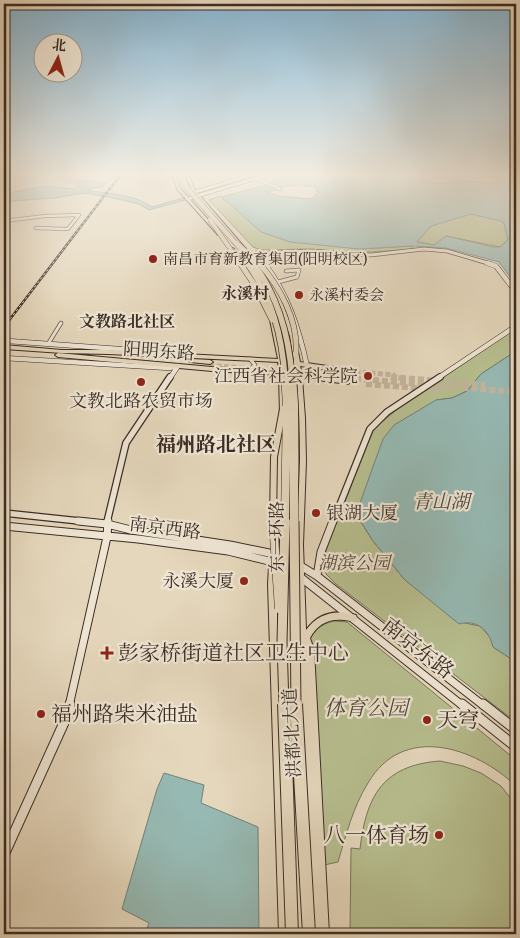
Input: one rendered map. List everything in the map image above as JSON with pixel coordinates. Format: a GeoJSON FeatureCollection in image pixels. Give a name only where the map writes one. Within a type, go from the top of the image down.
{"type":"FeatureCollection","features":[{"type":"Feature","properties":{"kind":"highway","name":"东一环路"},"geometry":{"type":"LineString","coordinates":[[208,218],[250,267],[268,295],[279,326],[283,350],[287,404],[282,642],[292,934]]}},
{"type":"Feature","properties":{"kind":"highway","name":"东一环路"},"geometry":{"type":"LineString","coordinates":[[214,218],[236,242],[265,279],[285,326],[290,350],[295,429],[293,520],[295,680],[309,934]]}},
{"type":"Feature","properties":{"kind":"main road","name":"洪都北大道"},"geometry":{"type":"LineString","coordinates":[[205,218],[250,269],[264,293],[270,310],[281,361],[283,409],[272,584],[284,934]]}},
{"type":"Feature","properties":{"kind":"main road","name":"洪都北大道"},"geometry":{"type":"LineString","coordinates":[[217,218],[260,268],[280,299],[289,323],[300,376],[302,428],[299,576],[302,626],[306,644],[320,934]]}},
{"type":"Feature","properties":{"kind":"main road"},"geometry":{"type":"LineString","coordinates":[[210,220],[219,236],[239,260],[254,284],[272,320]]}},
{"type":"Feature","properties":{"kind":"main road"},"geometry":{"type":"LineString","coordinates":[[236,242],[258,261],[281,297],[292,322],[297,345],[296,352]]}},
{"type":"Feature","properties":{"kind":"main road"},"geometry":{"type":"LineString","coordinates":[[249,254],[312,251],[371,255],[424,249],[447,251],[496,266],[516,292]]}},
{"type":"Feature","properties":{"kind":"main road"},"geometry":{"type":"LineString","coordinates":[[256,253],[278,282],[298,323],[307,366]]}},
{"type":"Feature","properties":{"kind":"main road"},"geometry":{"type":"LineString","coordinates":[[317,576],[321,552],[370,429],[387,412],[516,326]]}},
{"type":"Feature","properties":{"kind":"main road"},"geometry":{"type":"LineString","coordinates":[[4,349],[8,341],[175,353],[184,357]]}},
{"type":"Feature","properties":{"kind":"main road","name":"阳明东路"},"geometry":{"type":"LineString","coordinates":[[4,349],[210,364]]}},
{"type":"Feature","properties":{"kind":"main road","name":"阳明东路"},"geometry":{"type":"LineString","coordinates":[[60,353],[108,352],[281,361],[348,371]]}},
{"type":"Feature","properties":{"kind":"main road","name":"阳明东路"},"geometry":{"type":"LineString","coordinates":[[60,353],[178,366],[281,372],[348,382]]}},
{"type":"Feature","properties":{"kind":"main road"},"geometry":{"type":"LineString","coordinates":[[4,358],[169,368],[178,366]]}},
{"type":"Feature","properties":{"kind":"main road"},"geometry":{"type":"LineString","coordinates":[[4,855],[67,716],[126,443],[178,366]]}},
{"type":"Feature","properties":{"kind":"main road"},"geometry":{"type":"LineString","coordinates":[[282,642],[271,515],[277,430],[283,409]]}},
{"type":"Feature","properties":{"kind":"main road"},"geometry":{"type":"LineString","coordinates":[[4,513],[28,517]]}},
{"type":"Feature","properties":{"kind":"main road"},"geometry":{"type":"LineString","coordinates":[[4,517],[28,517]]}},
{"type":"Feature","properties":{"kind":"main road","name":"南京西路"},"geometry":{"type":"LineString","coordinates":[[28,517],[108,524],[131,530],[230,545],[299,565]]}},
{"type":"Feature","properties":{"kind":"main road","name":"南京西路"},"geometry":{"type":"LineString","coordinates":[[4,525],[274,558],[299,576]]}},
{"type":"Feature","properties":{"kind":"main road","name":"南京东路"},"geometry":{"type":"LineString","coordinates":[[299,565],[317,576],[516,730]]}},
{"type":"Feature","properties":{"kind":"main road","name":"南京东路"},"geometry":{"type":"LineString","coordinates":[[299,576],[516,747]]}},
{"type":"Feature","properties":{"kind":"main road"},"geometry":{"type":"LineString","coordinates":[[324,934],[306,644],[320,620],[328,616],[353,618]]}},
{"type":"Feature","properties":{"kind":"street"},"geometry":{"type":"LineString","coordinates":[[4,221],[30,218]]}},
{"type":"Feature","properties":{"kind":"street"},"geometry":{"type":"LineString","coordinates":[[36,228],[68,228],[77,218]]}},
{"type":"Feature","properties":{"kind":"street"},"geometry":{"type":"LineString","coordinates":[[278,282],[297,277],[299,270],[286,271]]}},
{"type":"Feature","properties":{"kind":"street"},"geometry":{"type":"LineString","coordinates":[[48,344],[61,324]]}},
{"type":"Feature","properties":{"kind":"street"},"geometry":{"type":"LineString","coordinates":[[249,359],[255,365],[249,370]]}},
{"type":"Feature","properties":{"kind":"green space"},"geometry":{"type":"Polygon","coordinates":[[[226,218],[273,218],[359,249],[412,246],[414,249],[356,253],[307,249],[261,250],[253,247],[226,218]]]}},
{"type":"Feature","properties":{"kind":"green space"},"geometry":{"type":"Polygon","coordinates":[[[458,218],[487,218],[504,223],[508,240],[500,247],[446,236],[434,245],[417,242],[431,226],[458,218]]]}},
{"type":"Feature","properties":{"kind":"green space","name":"湖滨公园"},"geometry":{"type":"Polygon","coordinates":[[[516,328],[516,351],[481,374],[467,391],[452,398],[436,400],[356,514],[373,541],[405,580],[465,623],[480,626],[491,638],[493,647],[516,662],[516,722],[336,584],[326,574],[322,561],[372,430],[400,407],[516,328]]]}},
{"type":"Feature","properties":{"kind":"green space","name":"体育公园"},"geometry":{"type":"Polygon","coordinates":[[[334,621],[347,622],[516,760],[516,786],[499,772],[460,752],[440,747],[419,747],[400,753],[383,764],[368,783],[350,821],[338,862],[324,865],[307,644],[317,629],[324,624],[334,621]]]}},
{"type":"Feature","properties":{"kind":"green space","name":"八一体育场"},"geometry":{"type":"Polygon","coordinates":[[[440,761],[463,766],[481,773],[501,786],[516,805],[516,934],[361,934],[350,931],[351,848],[360,849],[367,813],[373,799],[391,777],[404,769],[440,761]]]}},
{"type":"Feature","properties":{"kind":"water"},"geometry":{"type":"Polygon","coordinates":[[[245,218],[458,218],[431,226],[417,242],[434,245],[446,236],[500,247],[508,240],[504,223],[487,218],[516,218],[516,285],[499,262],[446,248],[412,246],[359,249],[290,242],[261,232],[245,218]]]}},
{"type":"Feature","properties":{"kind":"water","name":"青山湖"},"geometry":{"type":"Polygon","coordinates":[[[516,351],[516,662],[493,647],[489,636],[481,627],[471,623],[459,624],[405,580],[373,541],[356,514],[383,439],[394,425],[436,400],[452,398],[467,391],[481,374],[516,351]]]}},
{"type":"Feature","properties":{"kind":"water"},"geometry":{"type":"Polygon","coordinates":[[[164,773],[204,785],[201,803],[258,827],[259,934],[145,934],[149,923],[122,909],[157,789],[164,773]]]}},
{"type":"Feature","properties":{"kind":"tunnel"},"geometry":{"type":"LineString","coordinates":[[209,365],[285,372]]}},
{"type":"Feature","properties":{"kind":"tunnel"},"geometry":{"type":"LineString","coordinates":[[348,371],[395,375]]}},
{"type":"Feature","properties":{"kind":"tunnel"},"geometry":{"type":"LineString","coordinates":[[295,373],[352,378]]}},
{"type":"Feature","properties":{"kind":"tunnel"},"geometry":{"type":"LineString","coordinates":[[337,377],[516,392]]}},
{"type":"Feature","properties":{"kind":"tunnel"},"geometry":{"type":"LineString","coordinates":[[401,378],[391,377],[485,385]]}},
{"type":"Feature","properties":{"kind":"tunnel"},"geometry":{"type":"LineString","coordinates":[[366,384],[443,390]]}},
{"type":"Feature","properties":{"kind":"railway"},"geometry":{"type":"LineString","coordinates":[[4,327],[88,218]]}},
{"type":"Feature","properties":{"kind":"place","name":"南昌市育新教育集团(阳明校区)"},"geometry":{"type":"Point","coordinates":[153,259]}},
{"type":"Feature","properties":{"kind":"place","name":"永溪村委会"},"geometry":{"type":"Point","coordinates":[299,295]}},
{"type":"Feature","properties":{"kind":"place","name":"江西省社会科学院"},"geometry":{"type":"Point","coordinates":[368,376]}},
{"type":"Feature","properties":{"kind":"place","name":"文教北路农贸市场"},"geometry":{"type":"Point","coordinates":[141,382]}},
{"type":"Feature","properties":{"kind":"place","name":"银湖大厦"},"geometry":{"type":"Point","coordinates":[316,513]}},
{"type":"Feature","properties":{"kind":"place","name":"永溪大厦"},"geometry":{"type":"Point","coordinates":[244,581]}},
{"type":"Feature","properties":{"kind":"place","name":"彭家桥街道社区卫生中心"},"geometry":{"type":"Point","coordinates":[107,653]}},
{"type":"Feature","properties":{"kind":"place","name":"福州路柴米油盐"},"geometry":{"type":"Point","coordinates":[41,714]}},
{"type":"Feature","properties":{"kind":"place","name":"天穹"},"geometry":{"type":"Point","coordinates":[427,720]}},
{"type":"Feature","properties":{"kind":"place","name":"八一体育场"},"geometry":{"type":"Point","coordinates":[439,835]}},
{"type":"Feature","properties":{"kind":"district","name":"永溪村"},"geometry":{"type":"Point","coordinates":[245,293]}},
{"type":"Feature","properties":{"kind":"district","name":"文教路北社区"},"geometry":{"type":"Point","coordinates":[127,321]}},
{"type":"Feature","properties":{"kind":"district","name":"福州路北社区"},"geometry":{"type":"Point","coordinates":[216,444]}}]}
